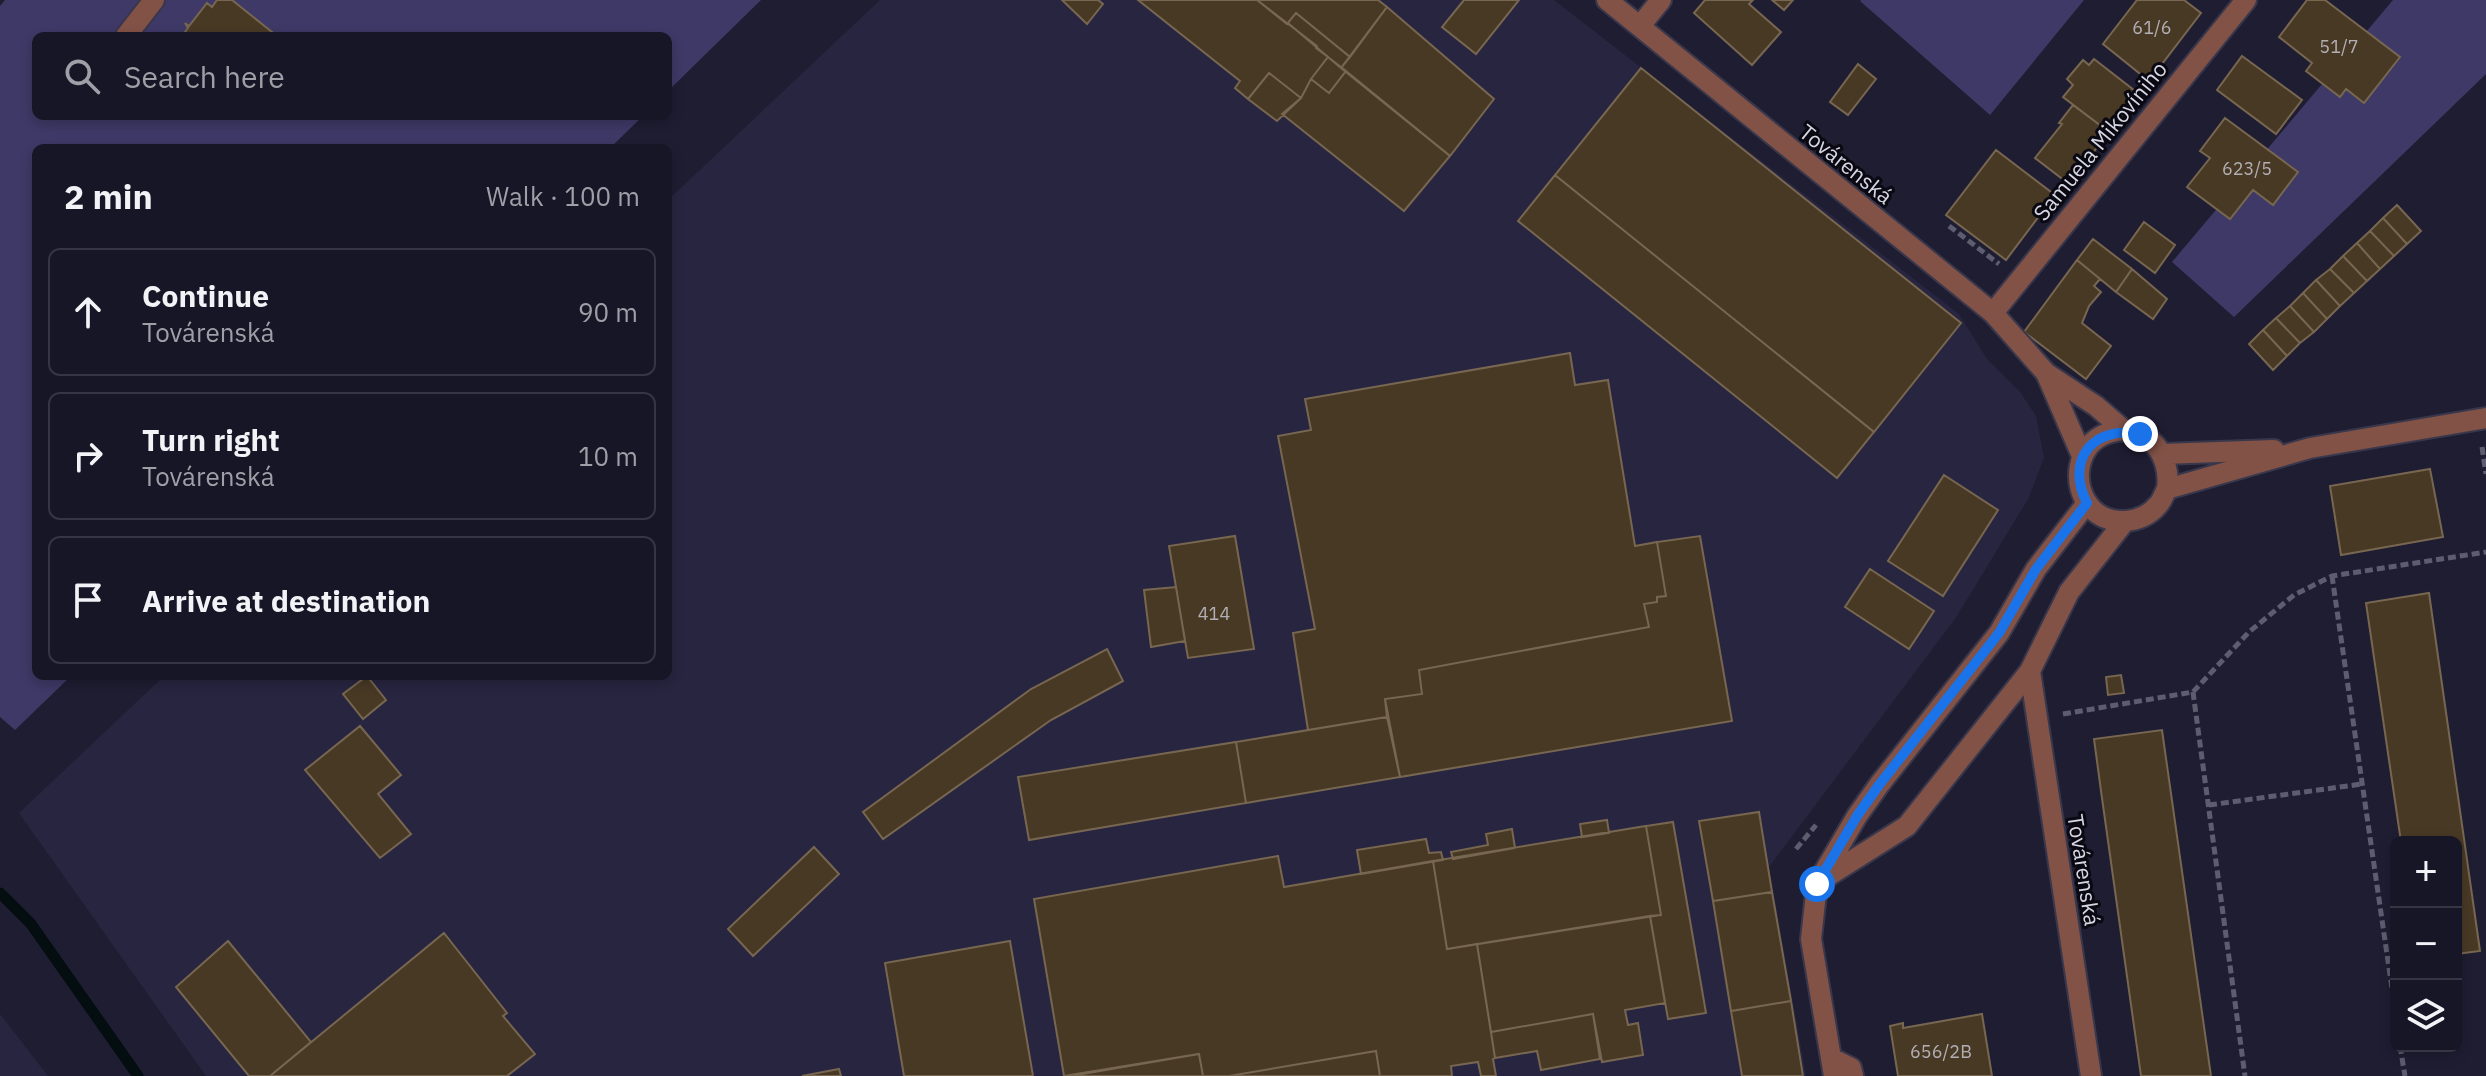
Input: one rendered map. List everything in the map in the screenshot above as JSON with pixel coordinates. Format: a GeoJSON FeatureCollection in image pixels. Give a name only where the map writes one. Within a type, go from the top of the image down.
{"type":"FeatureCollection","features":[{"type":"Feature","properties":{"kind":"street"},"geometry":{"type":"LineString","coordinates":[[129,32],[154,0]]}},
{"type":"Feature","properties":{"kind":"street","name":"Továrenská"},"geometry":{"type":"LineString","coordinates":[[1607,0],[1993,313],[2046,373],[2096,406],[2125,431],[2140,434],[2153,442],[2163,454]]}},
{"type":"Feature","properties":{"kind":"street"},"geometry":{"type":"LineString","coordinates":[[1640,26],[1661,0]]}},
{"type":"Feature","properties":{"kind":"street","name":"Samuela Mikovíniho"},"geometry":{"type":"LineString","coordinates":[[1993,313],[2246,0]]}},
{"type":"Feature","properties":{"kind":"street","name":"Továrenská"},"geometry":{"type":"LineString","coordinates":[[2046,373],[2082,456],[2078,472],[2079,488],[2087,503]]}},
{"type":"Feature","properties":{"kind":"street"},"geometry":{"type":"LineString","coordinates":[[2167,489],[2310,448],[2486,418]]}},
{"type":"Feature","properties":{"kind":"street"},"geometry":{"type":"LineString","coordinates":[[2082,456],[2093,443],[2107,434],[2125,431]]}},
{"type":"Feature","properties":{"kind":"street"},"geometry":{"type":"LineString","coordinates":[[1853,1076],[1851,1068],[1832,1067],[1811,939],[1817,884],[1864,806],[1999,633],[2036,569],[2087,503],[2110,520],[2125,521],[2143,517],[2158,505],[2167,489],[2169,477],[2163,454],[2310,448]]}},
{"type":"Feature","properties":{"kind":"street"},"geometry":{"type":"LineString","coordinates":[[1817,884],[1907,826],[2030,671],[2069,592],[2125,521]]}},
{"type":"Feature","properties":{"kind":"street","name":"Továrenská"},"geometry":{"type":"LineString","coordinates":[[2030,671],[2091,1076]]}},
{"type":"Feature","properties":{"kind":"path"},"geometry":{"type":"LineString","coordinates":[[1949,226],[1997,264],[2015,263],[2028,245],[2038,257]]}},
{"type":"Feature","properties":{"kind":"path"},"geometry":{"type":"LineString","coordinates":[[2480,440],[2486,474]]}},
{"type":"Feature","properties":{"kind":"path"},"geometry":{"type":"LineString","coordinates":[[2058,714],[2193,692],[2249,632],[2294,595],[2332,576],[2486,552]]}},
{"type":"Feature","properties":{"kind":"path"},"geometry":{"type":"LineString","coordinates":[[2332,576],[2391,980]]}},
{"type":"Feature","properties":{"kind":"path"},"geometry":{"type":"LineString","coordinates":[[2193,692],[2245,1076]]}},
{"type":"Feature","properties":{"kind":"path"},"geometry":{"type":"LineString","coordinates":[[2209,805],[2362,784]]}},
{"type":"Feature","properties":{"kind":"path"},"geometry":{"type":"LineString","coordinates":[[1796,849],[1818,821]]}},
{"type":"Feature","properties":{"kind":"path"},"geometry":{"type":"LineString","coordinates":[[2401,1052],[2405,1076]]}},
{"type":"Feature","properties":{"kind":"shaded area"},"geometry":{"type":"Polygon","coordinates":[[[5,0],[761,0],[672,87],[672,32],[32,32],[32,120],[639,120],[614,144],[32,144],[32,680],[67,680],[15,730],[0,717],[0,6],[5,0]]]}},
{"type":"Feature","properties":{"kind":"shaded area"},"geometry":{"type":"Polygon","coordinates":[[[880,0],[1554,0],[1959,314],[1987,359],[2020,392],[2036,416],[2044,458],[2028,499],[1957,616],[1769,867],[1806,1076],[206,1076],[19,813],[160,680],[672,680],[672,196],[880,0]]]}},
{"type":"Feature","properties":{"kind":"shaded area"},"geometry":{"type":"Polygon","coordinates":[[[1861,0],[2084,0],[1990,115],[1861,0]]]}},
{"type":"Feature","properties":{"kind":"shaded area"},"geometry":{"type":"Polygon","coordinates":[[[2393,0],[2486,0],[2486,74],[2234,317],[2172,262],[2393,0]]]}},
{"type":"Feature","properties":{"kind":"shaded area"},"geometry":{"type":"Polygon","coordinates":[[[0,1014],[48,1076],[0,1076],[0,1014]]]}},
{"type":"Feature","properties":{"kind":"building"},"geometry":{"type":"Polygon","coordinates":[[[217,0],[232,0],[272,32],[185,32],[188,28],[185,23],[189,26],[207,3],[212,7],[217,0]]]}},
{"type":"Feature","properties":{"kind":"building"},"geometry":{"type":"Polygon","coordinates":[[[1062,0],[1098,0],[1103,4],[1087,24],[1062,0]]]}},
{"type":"Feature","properties":{"kind":"building"},"geometry":{"type":"Polygon","coordinates":[[[1138,0],[1257,0],[1328,57],[1301,98],[1269,73],[1248,99],[1235,88],[1240,81],[1138,0]]]}},
{"type":"Feature","properties":{"kind":"building"},"geometry":{"type":"Polygon","coordinates":[[[1257,0],[1378,0],[1387,7],[1350,57],[1296,13],[1287,24],[1257,0]]]}},
{"type":"Feature","properties":{"kind":"building"},"geometry":{"type":"Polygon","coordinates":[[[1464,0],[1519,0],[1476,54],[1442,27],[1464,0]]]}},
{"type":"Feature","properties":{"kind":"building"},"geometry":{"type":"Polygon","coordinates":[[[1705,0],[1753,0],[1749,4],[1781,32],[1752,65],[1694,13],[1705,0]]]}},
{"type":"Feature","properties":{"kind":"building"},"geometry":{"type":"Polygon","coordinates":[[[1772,0],[1793,0],[1784,10],[1772,0]]]}},
{"type":"Feature","properties":{"kind":"building"},"geometry":{"type":"Polygon","coordinates":[[[2137,0],[2184,0],[2201,13],[2149,81],[2103,44],[2137,0]]]}},
{"type":"Feature","properties":{"kind":"building"},"geometry":{"type":"Polygon","coordinates":[[[2307,0],[2325,0],[2400,57],[2364,103],[2346,89],[2340,97],[2306,71],[2312,63],[2279,37],[2307,0]]]}},
{"type":"Feature","properties":{"kind":"building"},"geometry":{"type":"Polygon","coordinates":[[[1387,7],[1494,99],[1450,156],[1341,68],[1387,7]]]}},
{"type":"Feature","properties":{"kind":"building"},"geometry":{"type":"Polygon","coordinates":[[[1296,13],[1350,57],[1341,68],[1288,23],[1296,13]]]}},
{"type":"Feature","properties":{"kind":"building"},"geometry":{"type":"Polygon","coordinates":[[[2242,56],[2302,100],[2276,134],[2217,90],[2242,56]]]}},
{"type":"Feature","properties":{"kind":"building"},"geometry":{"type":"Polygon","coordinates":[[[1328,57],[1346,71],[1329,93],[1311,79],[1328,57]]]}},
{"type":"Feature","properties":{"kind":"building"},"geometry":{"type":"Polygon","coordinates":[[[2094,59],[2139,94],[2109,132],[2063,97],[2073,85],[2067,79],[2083,60],[2089,65],[2094,59]]]}},
{"type":"Feature","properties":{"kind":"building"},"geometry":{"type":"Polygon","coordinates":[[[1858,64],[1876,79],[1848,115],[1830,102],[1858,64]]]}},
{"type":"Feature","properties":{"kind":"building"},"geometry":{"type":"Polygon","coordinates":[[[1641,68],[1961,323],[1874,432],[1555,175],[1641,68]]]}},
{"type":"Feature","properties":{"kind":"building"},"geometry":{"type":"Polygon","coordinates":[[[1346,71],[1450,156],[1404,211],[1282,114],[1301,98],[1311,79],[1329,93],[1346,71]]]}},
{"type":"Feature","properties":{"kind":"building"},"geometry":{"type":"Polygon","coordinates":[[[1269,73],[1301,98],[1277,121],[1248,99],[1269,73]]]}},
{"type":"Feature","properties":{"kind":"building"},"geometry":{"type":"Polygon","coordinates":[[[2073,105],[2109,132],[2069,184],[2035,158],[2073,105]]]}},
{"type":"Feature","properties":{"kind":"building"},"geometry":{"type":"Polygon","coordinates":[[[2225,118],[2298,172],[2273,205],[2253,190],[2230,219],[2187,187],[2210,158],[2200,151],[2225,118]]]}},
{"type":"Feature","properties":{"kind":"building"},"geometry":{"type":"Polygon","coordinates":[[[1996,150],[2055,195],[2006,260],[1946,215],[1996,150]]]}},
{"type":"Feature","properties":{"kind":"building"},"geometry":{"type":"Polygon","coordinates":[[[1555,175],[1874,432],[1837,478],[1518,221],[1555,175]]]}},
{"type":"Feature","properties":{"kind":"building"},"geometry":{"type":"Polygon","coordinates":[[[2397,205],[2421,231],[2407,244],[2383,218],[2397,205]]]}},
{"type":"Feature","properties":{"kind":"building"},"geometry":{"type":"Polygon","coordinates":[[[2383,218],[2407,244],[2394,256],[2370,231],[2383,218]]]}},
{"type":"Feature","properties":{"kind":"building"},"geometry":{"type":"Polygon","coordinates":[[[2144,222],[2175,245],[2155,273],[2124,250],[2144,222]]]}},
{"type":"Feature","properties":{"kind":"building"},"geometry":{"type":"Polygon","coordinates":[[[2370,231],[2394,256],[2380,269],[2357,243],[2370,231]]]}},
{"type":"Feature","properties":{"kind":"building"},"geometry":{"type":"Polygon","coordinates":[[[2093,239],[2132,269],[2116,292],[2077,260],[2093,239]]]}},
{"type":"Feature","properties":{"kind":"building"},"geometry":{"type":"Polygon","coordinates":[[[2357,243],[2380,269],[2367,281],[2343,256],[2357,243]]]}},
{"type":"Feature","properties":{"kind":"building"},"geometry":{"type":"Polygon","coordinates":[[[2343,256],[2367,281],[2354,293],[2330,269],[2343,256]]]}},
{"type":"Feature","properties":{"kind":"building"},"geometry":{"type":"Polygon","coordinates":[[[2077,260],[2100,279],[2094,286],[2101,292],[2089,306],[2082,323],[2111,346],[2086,379],[2024,332],[2077,260]]]}},
{"type":"Feature","properties":{"kind":"building"},"geometry":{"type":"Polygon","coordinates":[[[2132,269],[2167,299],[2153,319],[2116,292],[2132,269]]]}},
{"type":"Feature","properties":{"kind":"building"},"geometry":{"type":"Polygon","coordinates":[[[2330,269],[2354,293],[2340,306],[2316,280],[2330,269]]]}},
{"type":"Feature","properties":{"kind":"building"},"geometry":{"type":"Polygon","coordinates":[[[2316,280],[2340,306],[2327,319],[2303,293],[2316,280]]]}},
{"type":"Feature","properties":{"kind":"building"},"geometry":{"type":"Polygon","coordinates":[[[2303,293],[2327,319],[2314,332],[2290,306],[2303,293]]]}},
{"type":"Feature","properties":{"kind":"building"},"geometry":{"type":"Polygon","coordinates":[[[2290,306],[2314,332],[2300,343],[2276,318],[2290,306]]]}},
{"type":"Feature","properties":{"kind":"building"},"geometry":{"type":"Polygon","coordinates":[[[2276,318],[2300,343],[2287,356],[2263,330],[2276,318]]]}},
{"type":"Feature","properties":{"kind":"building"},"geometry":{"type":"Polygon","coordinates":[[[2263,330],[2287,356],[2273,370],[2249,344],[2263,330]]]}},
{"type":"Feature","properties":{"kind":"building"},"geometry":{"type":"Polygon","coordinates":[[[1570,353],[1575,385],[1608,380],[1635,546],[1657,542],[1666,596],[1657,597],[1657,602],[1644,604],[1649,627],[1419,670],[1422,694],[1385,699],[1387,717],[1308,730],[1293,633],[1315,629],[1278,436],[1311,430],[1305,399],[1570,353]]]}},
{"type":"Feature","properties":{"kind":"building"},"geometry":{"type":"Polygon","coordinates":[[[2430,469],[2443,537],[2341,555],[2330,486],[2430,469]]]}},
{"type":"Feature","properties":{"kind":"building"},"geometry":{"type":"Polygon","coordinates":[[[1944,475],[1998,510],[1943,596],[1888,561],[1944,475]]]}},
{"type":"Feature","properties":{"kind":"building"},"geometry":{"type":"Polygon","coordinates":[[[1235,536],[1254,649],[1188,658],[1169,546],[1235,536]]]}},
{"type":"Feature","properties":{"kind":"building"},"geometry":{"type":"Polygon","coordinates":[[[1700,536],[1732,721],[1400,777],[1385,699],[1422,694],[1419,670],[1649,627],[1644,604],[1657,602],[1657,597],[1666,596],[1657,542],[1700,536]]]}},
{"type":"Feature","properties":{"kind":"building"},"geometry":{"type":"Polygon","coordinates":[[[1870,569],[1934,611],[1909,649],[1845,607],[1870,569]]]}},
{"type":"Feature","properties":{"kind":"building"},"geometry":{"type":"Polygon","coordinates":[[[1176,587],[1185,641],[1151,647],[1144,590],[1176,587]]]}},
{"type":"Feature","properties":{"kind":"building"},"geometry":{"type":"Polygon","coordinates":[[[2429,593],[2480,951],[2462,953],[2462,836],[2400,836],[2366,603],[2429,593]]]}},
{"type":"Feature","properties":{"kind":"building"},"geometry":{"type":"Polygon","coordinates":[[[1107,649],[1123,681],[1051,720],[883,839],[863,812],[1031,689],[1107,649]]]}},
{"type":"Feature","properties":{"kind":"building"},"geometry":{"type":"Polygon","coordinates":[[[2121,675],[2124,693],[2108,695],[2106,677],[2121,675]]]}},
{"type":"Feature","properties":{"kind":"building"},"geometry":{"type":"Polygon","coordinates":[[[362,680],[370,680],[386,700],[363,719],[343,694],[362,680]]]}},
{"type":"Feature","properties":{"kind":"building"},"geometry":{"type":"Polygon","coordinates":[[[1387,717],[1400,777],[1246,803],[1236,742],[1387,717]]]}},
{"type":"Feature","properties":{"kind":"building"},"geometry":{"type":"Polygon","coordinates":[[[360,726],[401,775],[378,794],[411,834],[380,858],[305,770],[360,726]]]}},
{"type":"Feature","properties":{"kind":"building"},"geometry":{"type":"Polygon","coordinates":[[[2162,730],[2211,1076],[2141,1076],[2094,739],[2162,730]]]}},
{"type":"Feature","properties":{"kind":"building"},"geometry":{"type":"Polygon","coordinates":[[[1236,742],[1246,803],[1029,840],[1018,777],[1236,742]]]}},
{"type":"Feature","properties":{"kind":"building"},"geometry":{"type":"Polygon","coordinates":[[[1759,812],[1772,892],[1713,901],[1699,821],[1759,812]]]}},
{"type":"Feature","properties":{"kind":"building"},"geometry":{"type":"Polygon","coordinates":[[[1607,820],[1609,833],[1582,837],[1580,824],[1607,820]]]}},
{"type":"Feature","properties":{"kind":"building"},"geometry":{"type":"Polygon","coordinates":[[[1673,822],[1706,1013],[1668,1019],[1650,916],[1661,915],[1646,826],[1673,822]]]}},
{"type":"Feature","properties":{"kind":"building"},"geometry":{"type":"Polygon","coordinates":[[[1646,826],[1661,915],[1447,949],[1433,861],[1646,826]]]}},
{"type":"Feature","properties":{"kind":"building"},"geometry":{"type":"Polygon","coordinates":[[[1512,829],[1515,848],[1453,859],[1451,852],[1488,845],[1486,834],[1512,829]]]}},
{"type":"Feature","properties":{"kind":"building"},"geometry":{"type":"Polygon","coordinates":[[[1426,839],[1429,853],[1441,852],[1443,860],[1361,874],[1357,850],[1426,839]]]}},
{"type":"Feature","properties":{"kind":"building"},"geometry":{"type":"Polygon","coordinates":[[[814,847],[839,874],[753,956],[728,929],[814,847]]]}},
{"type":"Feature","properties":{"kind":"building"},"geometry":{"type":"Polygon","coordinates":[[[1278,856],[1284,887],[1433,861],[1447,949],[1477,944],[1496,1076],[1481,1076],[1478,1062],[1451,1066],[1452,1076],[1380,1076],[1376,1051],[1229,1076],[1203,1076],[1199,1054],[1064,1076],[1034,899],[1278,856]]]}},
{"type":"Feature","properties":{"kind":"building"},"geometry":{"type":"Polygon","coordinates":[[[1772,892],[1791,1001],[1731,1011],[1713,901],[1772,892]]]}},
{"type":"Feature","properties":{"kind":"building"},"geometry":{"type":"Polygon","coordinates":[[[1650,916],[1665,1003],[1625,1010],[1628,1025],[1638,1023],[1643,1055],[1602,1062],[1593,1014],[1491,1032],[1477,944],[1650,916]]]}},
{"type":"Feature","properties":{"kind":"building"},"geometry":{"type":"Polygon","coordinates":[[[444,933],[507,1013],[503,1016],[535,1054],[507,1076],[270,1076],[444,933]]]}},
{"type":"Feature","properties":{"kind":"building"},"geometry":{"type":"Polygon","coordinates":[[[228,941],[311,1042],[270,1076],[249,1076],[176,987],[228,941]]]}},
{"type":"Feature","properties":{"kind":"building"},"geometry":{"type":"Polygon","coordinates":[[[1010,941],[1033,1076],[904,1076],[885,963],[1010,941]]]}},
{"type":"Feature","properties":{"kind":"building"},"geometry":{"type":"Polygon","coordinates":[[[1791,1001],[1803,1076],[1742,1076],[1731,1011],[1791,1001]]]}},
{"type":"Feature","properties":{"kind":"building"},"geometry":{"type":"Polygon","coordinates":[[[1593,1014],[1600,1059],[1541,1070],[1537,1051],[1495,1058],[1491,1032],[1593,1014]]]}},
{"type":"Feature","properties":{"kind":"building"},"geometry":{"type":"Polygon","coordinates":[[[1982,1014],[1992,1076],[1898,1076],[1890,1026],[1903,1023],[1903,1028],[1982,1014]]]}},
{"type":"Feature","properties":{"kind":"building"},"geometry":{"type":"Polygon","coordinates":[[[1376,1051],[1380,1076],[1229,1076],[1376,1051]]]}},
{"type":"Feature","properties":{"kind":"building"},"geometry":{"type":"Polygon","coordinates":[[[1199,1054],[1203,1076],[1071,1076],[1199,1054]]]}},
{"type":"Feature","properties":{"kind":"building"},"geometry":{"type":"Polygon","coordinates":[[[839,1069],[841,1076],[802,1076],[839,1069]]]}},
{"type":"Feature","properties":{"kind":"waterway"},"geometry":{"type":"LineString","coordinates":[[0,893],[31,924],[138,1076]]}},
{"type":"Feature","properties":{"kind":"route"},"geometry":{"type":"LineString","coordinates":[[1817,884],[1857,816],[1999,633],[2036,569],[2087,503],[2079,488],[2078,472],[2082,456],[2093,443],[2107,434],[2125,431],[2140,434]]}}]}
